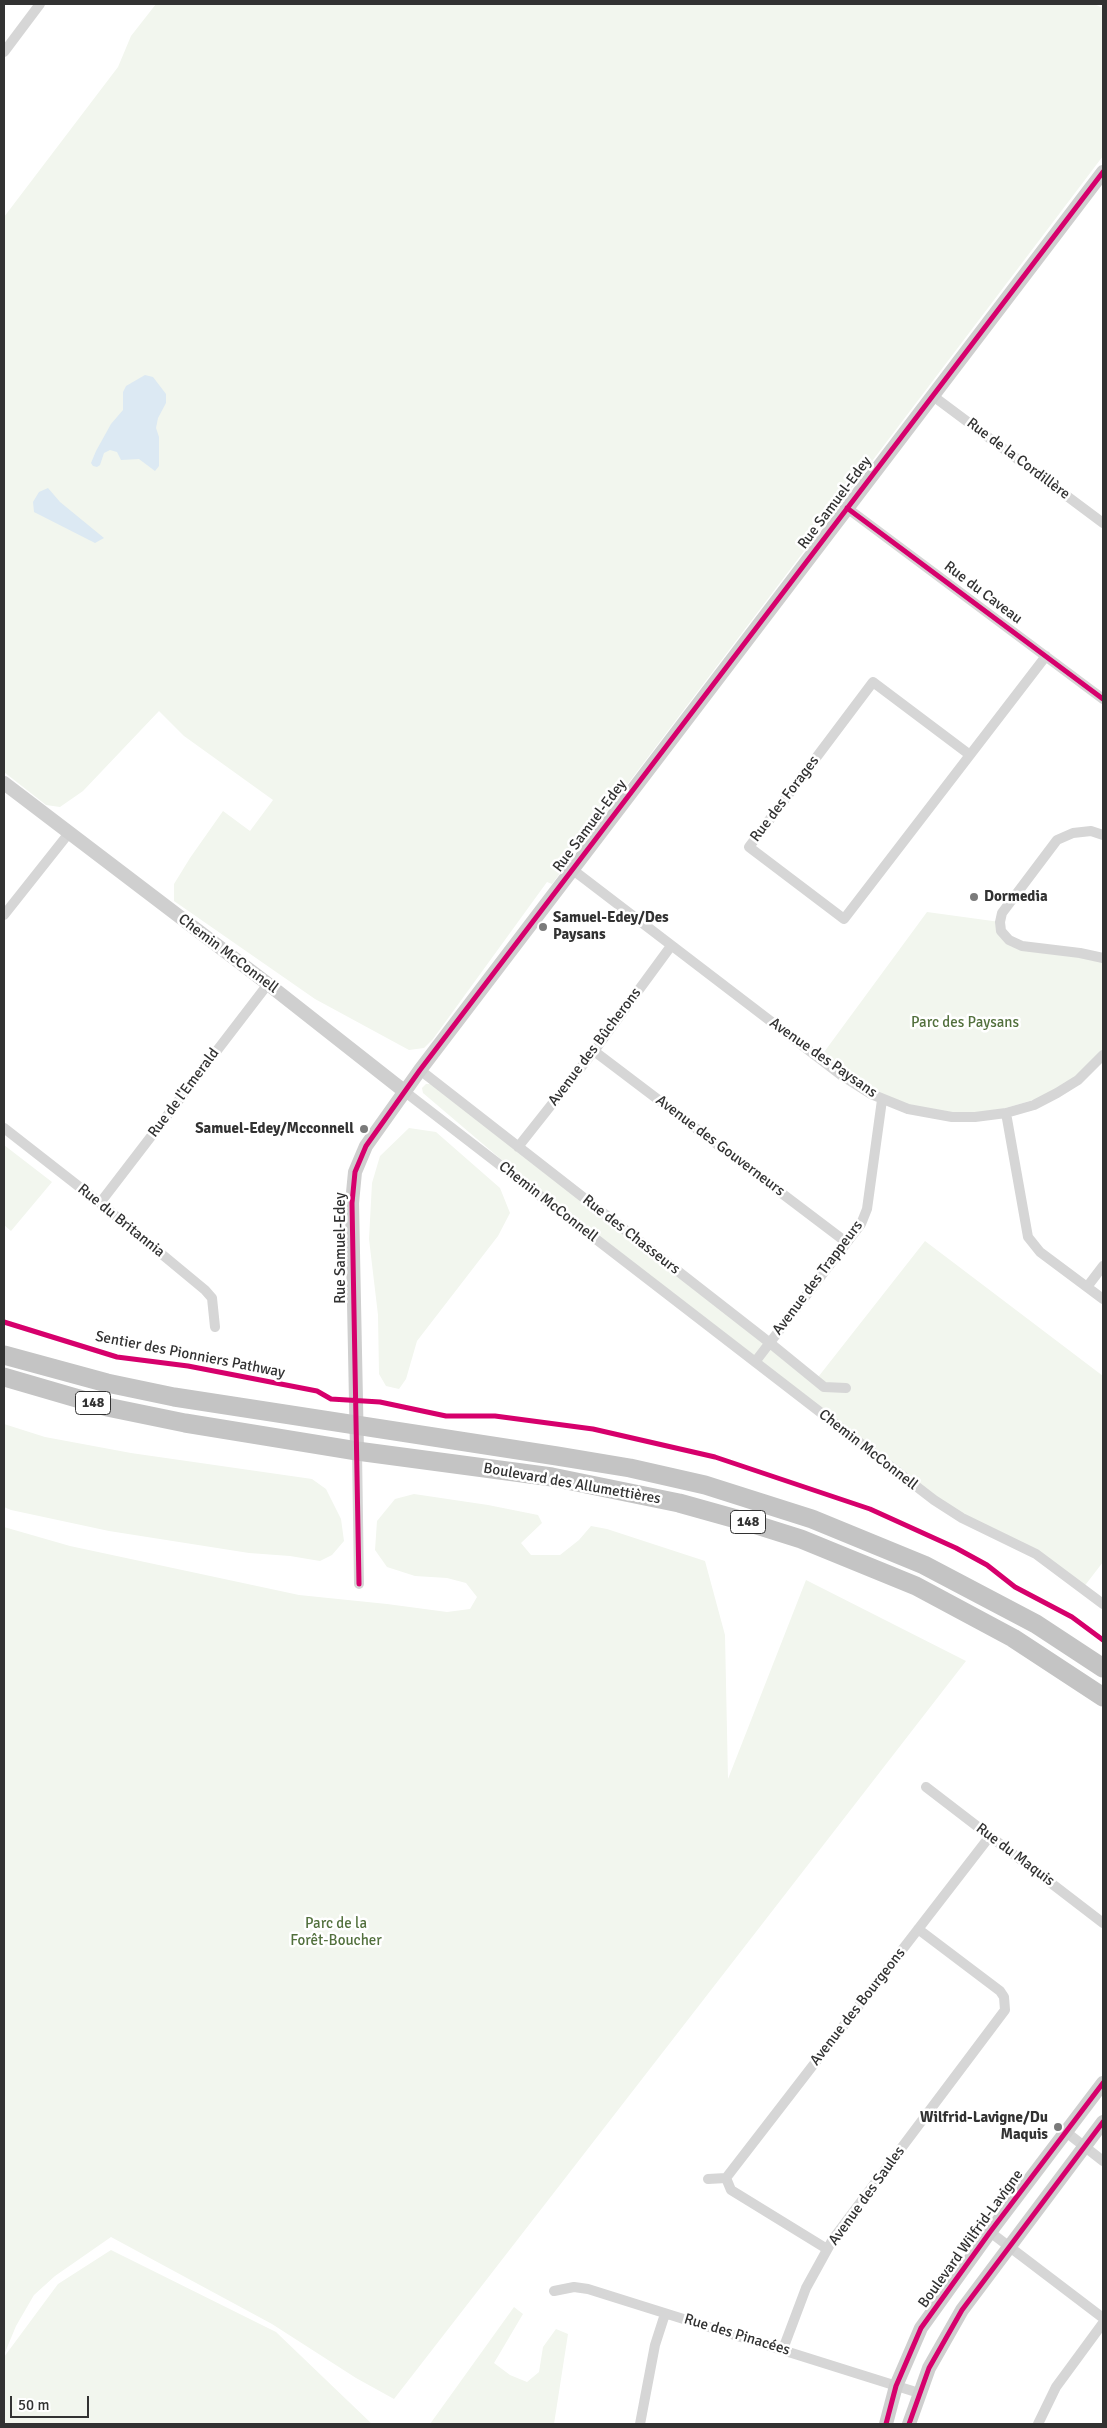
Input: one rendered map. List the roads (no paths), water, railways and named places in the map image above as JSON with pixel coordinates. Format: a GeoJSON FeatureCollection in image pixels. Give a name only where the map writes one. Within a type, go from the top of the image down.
{"type":"FeatureCollection","features":[{"type":"Feature","properties":{"kind":"highway","name":"Boulevard des Allumettières"},"geometry":{"type":"LineString","coordinates":[[4,1355],[107,1383],[174,1397],[630,1468],[705,1485],[754,1499],[864,1539],[924,1565],[1036,1624],[1103,1668]]}},
{"type":"Feature","properties":{"kind":"highway","name":"Boulevard des Allumettières"},"geometry":{"type":"LineString","coordinates":[[4,1377],[107,1407],[185,1423],[357,1451],[552,1477],[613,1489],[679,1504],[801,1539],[899,1579],[955,1606],[1031,1649],[1103,1698]]}},
{"type":"Feature","properties":{"kind":"street"},"geometry":{"type":"LineString","coordinates":[[4,52],[40,4]]}},
{"type":"Feature","properties":{"kind":"street","name":"Rue Samuel-Edey"},"geometry":{"type":"LineString","coordinates":[[359,1584],[353,1186],[355,1172],[366,1146],[404,1091],[1103,172]]}},
{"type":"Feature","properties":{"kind":"street","name":"Rue de la Cordillère"},"geometry":{"type":"LineString","coordinates":[[933,396],[1103,523]]}},
{"type":"Feature","properties":{"kind":"street","name":"Rue du Caveau"},"geometry":{"type":"LineString","coordinates":[[847,508],[1103,699]]}},
{"type":"Feature","properties":{"kind":"street","name":"Rue des Forages"},"geometry":{"type":"LineString","coordinates":[[970,755],[873,682],[749,847],[844,919],[970,755],[1046,656]]}},
{"type":"Feature","properties":{"kind":"street","name":"Chemin McConnell"},"geometry":{"type":"LineString","coordinates":[[4,783],[268,984],[934,1500],[962,1518],[1036,1554],[1103,1604]]}},
{"type":"Feature","properties":{"kind":"street"},"geometry":{"type":"LineString","coordinates":[[1103,835],[1092,831],[1073,832],[1057,840],[1002,913],[1000,922],[1001,930],[1009,940],[1022,946],[1080,953],[1103,958]]}},
{"type":"Feature","properties":{"kind":"street"},"geometry":{"type":"LineString","coordinates":[[4,914],[69,833]]}},
{"type":"Feature","properties":{"kind":"street","name":"Avenue des Paysans"},"geometry":{"type":"LineString","coordinates":[[572,870],[862,1090],[908,1110],[952,1117],[975,1117],[1006,1113],[1034,1105],[1057,1093],[1078,1080],[1103,1055]]}},
{"type":"Feature","properties":{"kind":"street","name":"Avenue des Bûcherons"},"geometry":{"type":"LineString","coordinates":[[518,1147],[594,1051],[671,946]]}},
{"type":"Feature","properties":{"kind":"street","name":"Rue de l'Emerald"},"geometry":{"type":"LineString","coordinates":[[100,1203],[268,984]]}},
{"type":"Feature","properties":{"kind":"street","name":"Avenue des Gouverneurs"},"geometry":{"type":"LineString","coordinates":[[594,1051],[846,1242]]}},
{"type":"Feature","properties":{"kind":"street","name":"Rue des Chasseurs"},"geometry":{"type":"LineString","coordinates":[[420,1070],[824,1387],[846,1388]]}},
{"type":"Feature","properties":{"kind":"street","name":"Avenue des Trappeurs"},"geometry":{"type":"LineString","coordinates":[[755,1362],[861,1224],[867,1209],[882,1100]]}},
{"type":"Feature","properties":{"kind":"street"},"geometry":{"type":"LineString","coordinates":[[1006,1113],[1028,1237],[1040,1252],[1103,1299]]}},
{"type":"Feature","properties":{"kind":"street","name":"Rue du Britannia"},"geometry":{"type":"LineString","coordinates":[[4,1128],[100,1203],[205,1290],[212,1298],[215,1327]]}},
{"type":"Feature","properties":{"kind":"street"},"geometry":{"type":"LineString","coordinates":[[1087,1287],[1103,1266]]}},
{"type":"Feature","properties":{"kind":"street","name":"Rue du Maquis"},"geometry":{"type":"LineString","coordinates":[[926,1787],[1103,1923]]}},
{"type":"Feature","properties":{"kind":"street","name":"Avenue des Bourgeons"},"geometry":{"type":"LineString","coordinates":[[726,2178],[990,1836]]}},
{"type":"Feature","properties":{"kind":"street","name":"Avenue des Saules"},"geometry":{"type":"LineString","coordinates":[[783,2349],[806,2288],[845,2222],[1005,2010],[1004,1997],[1000,1991],[918,1929]]}},
{"type":"Feature","properties":{"kind":"street","name":"Boulevard Wilfrid-Lavigne"},"geometry":{"type":"LineString","coordinates":[[886,2424],[896,2386],[921,2328],[990,2232],[1103,2083]]}},
{"type":"Feature","properties":{"kind":"street"},"geometry":{"type":"LineString","coordinates":[[909,2424],[919,2393],[944,2338],[962,2310],[1103,2122]]}},
{"type":"Feature","properties":{"kind":"street"},"geometry":{"type":"LineString","coordinates":[[1066,2132],[1103,2161]]}},
{"type":"Feature","properties":{"kind":"street"},"geometry":{"type":"LineString","coordinates":[[708,2179],[726,2178],[731,2190],[827,2250]]}},
{"type":"Feature","properties":{"kind":"street"},"geometry":{"type":"LineString","coordinates":[[990,2232],[1103,2318]]}},
{"type":"Feature","properties":{"kind":"street","name":"Rue des Pinacées"},"geometry":{"type":"LineString","coordinates":[[554,2291],[574,2287],[588,2289],[919,2393]]}},
{"type":"Feature","properties":{"kind":"street"},"geometry":{"type":"LineString","coordinates":[[640,2424],[655,2345],[665,2314]]}},
{"type":"Feature","properties":{"kind":"street"},"geometry":{"type":"LineString","coordinates":[[1038,2424],[1056,2387],[1103,2323]]}},
{"type":"Feature","properties":{"kind":"place","name":"Dormedia"},"geometry":{"type":"Point","coordinates":[974,897]}},
{"type":"Feature","properties":{"kind":"place","name":"Samuel-Edey/Des Paysans"},"geometry":{"type":"Point","coordinates":[543,927]}},
{"type":"Feature","properties":{"kind":"place","name":"Samuel-Edey/Mcconnell"},"geometry":{"type":"Point","coordinates":[364,1129]}},
{"type":"Feature","properties":{"kind":"place","name":"Wilfrid-Lavigne/Du Maquis"},"geometry":{"type":"Point","coordinates":[1058,2127]}},
{"type":"Feature","properties":{"kind":"park label","name":"Parc des Paysans"},"geometry":{"type":"Point","coordinates":[965,1023]}},
{"type":"Feature","properties":{"kind":"park label","name":"Parc de la Forêt-Boucher"},"geometry":{"type":"Point","coordinates":[336,1932]}}]}
